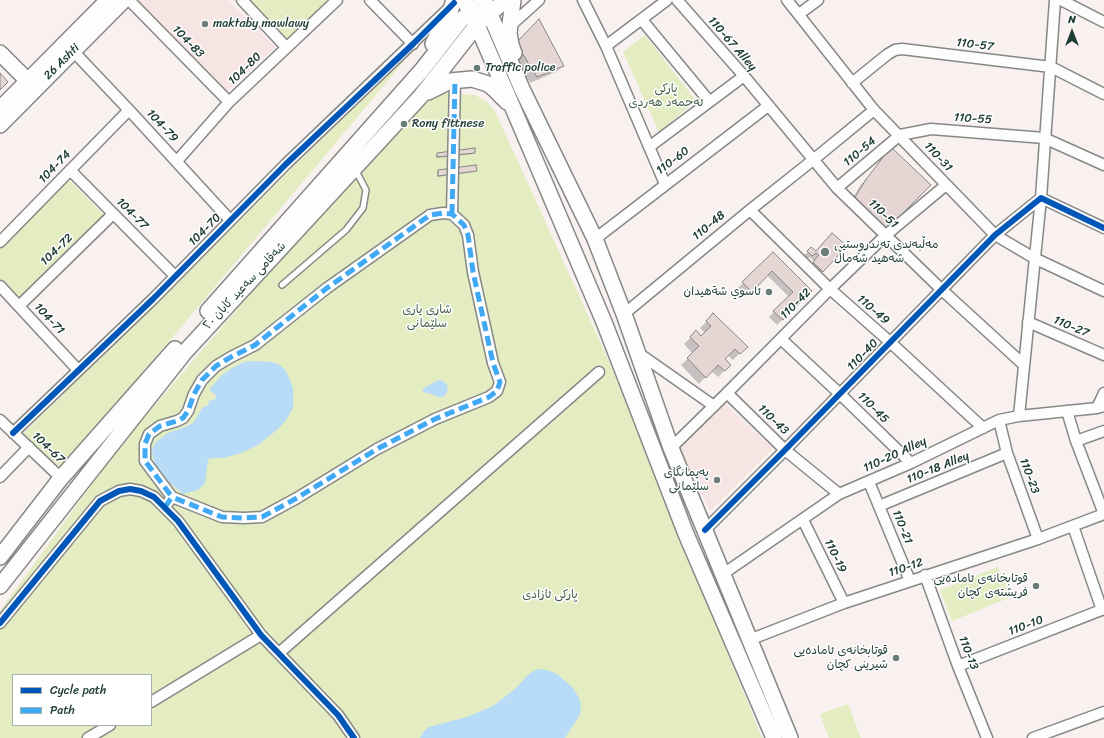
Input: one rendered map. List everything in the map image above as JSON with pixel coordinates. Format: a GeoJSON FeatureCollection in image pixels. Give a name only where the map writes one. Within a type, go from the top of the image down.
{"type":"FeatureCollection","features":[{"type":"Feature","properties":{"kind":"main road","name":"26 Ashti"},"geometry":{"type":"LineString","coordinates":[[0,109],[108,0]]}},
{"type":"Feature","properties":{"kind":"main road","name":"26 Ashti"},"geometry":{"type":"LineString","coordinates":[[0,125],[124,0]]}},
{"type":"Feature","properties":{"kind":"main road","name":"شەقامی سەعید کابان ٢٠"},"geometry":{"type":"LineString","coordinates":[[464,8],[506,0]]}},
{"type":"Feature","properties":{"kind":"main road"},"geometry":{"type":"LineString","coordinates":[[513,0],[509,27],[511,45],[520,69],[522,89]]}},
{"type":"Feature","properties":{"kind":"main road"},"geometry":{"type":"LineString","coordinates":[[485,4],[522,89],[595,238],[624,314],[671,448],[790,738]]}},
{"type":"Feature","properties":{"kind":"main road"},"geometry":{"type":"LineString","coordinates":[[464,8],[513,108],[604,322],[686,534],[774,738]]}},
{"type":"Feature","properties":{"kind":"main road","name":"شەقامی سەعید کابان ٢٠"},"geometry":{"type":"LineString","coordinates":[[0,557],[61,478],[422,70],[461,20],[464,8]]}},
{"type":"Feature","properties":{"kind":"main road","name":"شەقامی سەعید کابان ٢٠"},"geometry":{"type":"LineString","coordinates":[[0,586],[184,353],[421,96],[464,8]]}},
{"type":"Feature","properties":{"kind":"main road"},"geometry":{"type":"LineString","coordinates":[[0,53],[28,81]]}},
{"type":"Feature","properties":{"kind":"main road"},"geometry":{"type":"LineString","coordinates":[[421,96],[443,84],[455,80],[472,79],[488,84],[513,108]]}},
{"type":"Feature","properties":{"kind":"main road"},"geometry":{"type":"LineString","coordinates":[[717,607],[733,599]]}},
{"type":"Feature","properties":{"kind":"street","name":"104-83"},"geometry":{"type":"LineString","coordinates":[[129,0],[228,102]]}},
{"type":"Feature","properties":{"kind":"street"},"geometry":{"type":"LineString","coordinates":[[242,0],[286,46]]}},
{"type":"Feature","properties":{"kind":"street","name":"104-80"},"geometry":{"type":"LineString","coordinates":[[176,162],[228,102],[286,46],[337,0]]}},
{"type":"Feature","properties":{"kind":"street"},"geometry":{"type":"LineString","coordinates":[[370,0],[412,44]]}},
{"type":"Feature","properties":{"kind":"street"},"geometry":{"type":"LineString","coordinates":[[509,27],[540,0]]}},
{"type":"Feature","properties":{"kind":"street"},"geometry":{"type":"LineString","coordinates":[[583,0],[606,46],[665,184]]}},
{"type":"Feature","properties":{"kind":"street"},"geometry":{"type":"LineString","coordinates":[[606,46],[667,0]]}},
{"type":"Feature","properties":{"kind":"street","name":"110-67 Alley"},"geometry":{"type":"LineString","coordinates":[[677,0],[744,76],[768,106]]}},
{"type":"Feature","properties":{"kind":"street","name":"110-31"},"geometry":{"type":"LineString","coordinates":[[787,0],[874,110],[995,235],[1034,258],[1104,291]]}},
{"type":"Feature","properties":{"kind":"street"},"geometry":{"type":"LineString","coordinates":[[799,14],[818,0]]}},
{"type":"Feature","properties":{"kind":"street"},"geometry":{"type":"LineString","coordinates":[[1019,416],[1041,198],[1044,138],[1051,68],[1055,0]]}},
{"type":"Feature","properties":{"kind":"street"},"geometry":{"type":"LineString","coordinates":[[1061,0],[1104,22]]}},
{"type":"Feature","properties":{"kind":"street","name":"104-70"},"geometry":{"type":"LineString","coordinates":[[13,432],[175,276],[286,164],[412,44],[464,8]]}},
{"type":"Feature","properties":{"kind":"street"},"geometry":{"type":"LineString","coordinates":[[642,20],[709,101]]}},
{"type":"Feature","properties":{"kind":"street","name":"110-57"},"geometry":{"type":"LineString","coordinates":[[852,83],[888,54],[895,50],[902,50],[1051,68],[1104,94]]}},
{"type":"Feature","properties":{"kind":"street","name":"104-79"},"geometry":{"type":"LineString","coordinates":[[73,51],[230,220]]}},
{"type":"Feature","properties":{"kind":"street"},"geometry":{"type":"LineString","coordinates":[[648,147],[744,76]]}},
{"type":"Feature","properties":{"kind":"street"},"geometry":{"type":"LineString","coordinates":[[452,214],[455,80]]}},
{"type":"Feature","properties":{"kind":"street","name":"110-51"},"geometry":{"type":"LineString","coordinates":[[768,106],[838,188],[942,290],[1024,365]]}},
{"type":"Feature","properties":{"kind":"street","name":"110-60"},"geometry":{"type":"LineString","coordinates":[[595,238],[768,106]]}},
{"type":"Feature","properties":{"kind":"street","name":"104-74"},"geometry":{"type":"LineString","coordinates":[[0,242],[129,110]]}},
{"type":"Feature","properties":{"kind":"street","name":"110-48"},"geometry":{"type":"LineString","coordinates":[[624,314],[874,110]]}},
{"type":"Feature","properties":{"kind":"street","name":"110-55"},"geometry":{"type":"LineString","coordinates":[[900,136],[931,129],[1044,138],[1104,164]]}},
{"type":"Feature","properties":{"kind":"street","name":"110-54"},"geometry":{"type":"LineString","coordinates":[[838,188],[900,136]]}},
{"type":"Feature","properties":{"kind":"street","name":"104-77"},"geometry":{"type":"LineString","coordinates":[[70,170],[175,276]]}},
{"type":"Feature","properties":{"kind":"street","name":"110-42"},"geometry":{"type":"LineString","coordinates":[[671,448],[886,235],[946,185]]}},
{"type":"Feature","properties":{"kind":"street"},"geometry":{"type":"LineString","coordinates":[[1041,198],[1104,228]]}},
{"type":"Feature","properties":{"kind":"street","name":"110-40"},"geometry":{"type":"LineString","coordinates":[[704,530],[785,450],[995,235],[1041,198]]}},
{"type":"Feature","properties":{"kind":"street","name":"110-49"},"geometry":{"type":"LineString","coordinates":[[750,210],[830,289],[983,428]]}},
{"type":"Feature","properties":{"kind":"street"},"geometry":{"type":"LineString","coordinates":[[443,212],[452,214],[464,225],[468,235],[473,272],[493,363],[500,382],[497,391],[489,397],[435,419],[377,449],[297,498],[262,517],[222,517],[172,497],[145,461],[145,444],[149,434],[160,426],[183,418],[188,411],[194,394],[202,380],[216,366],[255,345],[327,288],[430,215],[443,212]]}},
{"type":"Feature","properties":{"kind":"street","name":"104-72"},"geometry":{"type":"LineString","coordinates":[[19,306],[113,214]]}},
{"type":"Feature","properties":{"kind":"street","name":"104-71"},"geometry":{"type":"LineString","coordinates":[[0,286],[78,370]]}},
{"type":"Feature","properties":{"kind":"street","name":"110-27"},"geometry":{"type":"LineString","coordinates":[[1028,322],[1104,355]]}},
{"type":"Feature","properties":{"kind":"street","name":"110-45"},"geometry":{"type":"LineString","coordinates":[[781,339],[911,463]]}},
{"type":"Feature","properties":{"kind":"street"},"geometry":{"type":"LineString","coordinates":[[637,352],[714,406]]}},
{"type":"Feature","properties":{"kind":"street"},"geometry":{"type":"LineString","coordinates":[[279,653],[599,372]]}},
{"type":"Feature","properties":{"kind":"street","name":"110-43"},"geometry":{"type":"LineString","coordinates":[[727,393],[785,450],[839,494]]}},
{"type":"Feature","properties":{"kind":"street"},"geometry":{"type":"LineString","coordinates":[[1101,407],[1104,393]]}},
{"type":"Feature","properties":{"kind":"street","name":"110-20 Alley"},"geometry":{"type":"LineString","coordinates":[[723,574],[839,494],[911,463],[999,420],[1019,416],[1101,407]]}},
{"type":"Feature","properties":{"kind":"street"},"geometry":{"type":"LineString","coordinates":[[1067,411],[1076,441],[1104,514]]}},
{"type":"Feature","properties":{"kind":"street","name":"104-67"},"geometry":{"type":"LineString","coordinates":[[0,420],[61,478]]}},
{"type":"Feature","properties":{"kind":"street","name":"110-23"},"geometry":{"type":"LineString","coordinates":[[999,420],[1007,453],[1038,539]]}},
{"type":"Feature","properties":{"kind":"street"},"geometry":{"type":"LineString","coordinates":[[1076,441],[1104,431]]}},
{"type":"Feature","properties":{"kind":"street"},"geometry":{"type":"LineString","coordinates":[[0,477],[29,447]]}},
{"type":"Feature","properties":{"kind":"street","name":"110-18 Alley"},"geometry":{"type":"LineString","coordinates":[[879,506],[1007,453]]}},
{"type":"Feature","properties":{"kind":"street","name":"110-21"},"geometry":{"type":"LineString","coordinates":[[869,482],[910,581]]}},
{"type":"Feature","properties":{"kind":"street"},"geometry":{"type":"LineString","coordinates":[[0,622],[100,501],[120,491],[130,489],[141,491],[154,497],[178,521],[261,635],[338,715],[354,738]]}},
{"type":"Feature","properties":{"kind":"street"},"geometry":{"type":"LineString","coordinates":[[165,507],[172,497]]}},
{"type":"Feature","properties":{"kind":"street","name":"110-12"},"geometry":{"type":"LineString","coordinates":[[749,640],[844,603],[925,575],[1038,539],[1104,514]]}},
{"type":"Feature","properties":{"kind":"street","name":"110-19"},"geometry":{"type":"LineString","coordinates":[[803,520],[844,603]]}},
{"type":"Feature","properties":{"kind":"street"},"geometry":{"type":"LineString","coordinates":[[1073,526],[1103,610]]}},
{"type":"Feature","properties":{"kind":"street","name":"110-13"},"geometry":{"type":"LineString","coordinates":[[925,575],[958,666],[987,738]]}},
{"type":"Feature","properties":{"kind":"street","name":"110-10"},"geometry":{"type":"LineString","coordinates":[[958,666],[1103,610]]}},
{"type":"Feature","properties":{"kind":"street"},"geometry":{"type":"LineString","coordinates":[[152,701],[261,635]]}},
{"type":"Feature","properties":{"kind":"street"},"geometry":{"type":"LineString","coordinates":[[1033,738],[1104,712]]}},
{"type":"Feature","properties":{"kind":"street"},"geometry":{"type":"LineString","coordinates":[[88,738],[108,726]]}},
{"type":"Feature","properties":{"kind":"lane"},"geometry":{"type":"LineString","coordinates":[[282,285],[346,230],[363,208],[366,190],[355,168]]}},
{"type":"Feature","properties":{"kind":"shaded area","name":"maktaby mawlawy"},"geometry":{"type":"Polygon","coordinates":[[[135,0],[227,0],[276,47],[226,92],[135,0]]]}},
{"type":"Feature","properties":{"kind":"shaded area","name":"پەیمانگای سلێمانی"},"geometry":{"type":"Polygon","coordinates":[[[726,404],[773,449],[710,511],[678,449],[726,404]]]}},
{"type":"Feature","properties":{"kind":"green space"},"geometry":{"type":"Polygon","coordinates":[[[247,0],[329,0],[287,41],[247,0]]]}},
{"type":"Feature","properties":{"kind":"green space","name":"پارکی ئەحمەد هەردی"},"geometry":{"type":"Polygon","coordinates":[[[645,35],[696,101],[659,132],[623,52],[645,35]]]}},
{"type":"Feature","properties":{"kind":"green space"},"geometry":{"type":"Polygon","coordinates":[[[422,40],[62,469],[23,434],[422,40]]]}},
{"type":"Feature","properties":{"kind":"green space"},"geometry":{"type":"Polygon","coordinates":[[[444,93],[475,95],[487,102],[495,111],[607,357],[762,738],[0,738],[0,611],[121,444],[260,283],[410,118],[436,96],[444,93]]]}},
{"type":"Feature","properties":{"kind":"green space"},"geometry":{"type":"Polygon","coordinates":[[[69,180],[106,217],[20,301],[0,281],[0,248],[69,180]]]}},
{"type":"Feature","properties":{"kind":"green space"},"geometry":{"type":"Polygon","coordinates":[[[998,567],[1011,597],[952,621],[940,590],[998,567]]]}},
{"type":"Feature","properties":{"kind":"green space"},"geometry":{"type":"Polygon","coordinates":[[[848,704],[861,738],[829,738],[820,714],[848,704]]]}},
{"type":"Feature","properties":{"kind":"water"},"geometry":{"type":"Polygon","coordinates":[[[244,362],[272,362],[280,365],[286,371],[293,388],[293,408],[286,420],[278,429],[258,445],[241,453],[224,458],[211,458],[208,460],[205,483],[198,490],[183,494],[170,483],[156,466],[152,449],[156,442],[168,433],[193,423],[203,407],[209,404],[208,401],[214,400],[216,397],[216,395],[209,390],[222,375],[244,362]]]}},
{"type":"Feature","properties":{"kind":"water"},"geometry":{"type":"Polygon","coordinates":[[[438,380],[443,381],[447,385],[448,390],[443,397],[437,397],[423,392],[423,389],[438,380]]]}},
{"type":"Feature","properties":{"kind":"water"},"geometry":{"type":"Polygon","coordinates":[[[537,669],[547,670],[557,674],[573,688],[580,700],[581,710],[579,716],[565,738],[420,738],[429,727],[467,717],[493,706],[515,689],[529,674],[537,669]]]}},
{"type":"Feature","properties":{"kind":"building"},"geometry":{"type":"Polygon","coordinates":[[[539,19],[564,66],[537,77],[516,43],[539,19]]]}},
{"type":"Feature","properties":{"kind":"building"},"geometry":{"type":"Polygon","coordinates":[[[0,73],[8,82],[0,90],[0,73]]]}},
{"type":"Feature","properties":{"kind":"building"},"geometry":{"type":"Polygon","coordinates":[[[891,147],[931,185],[887,229],[855,197],[867,178],[891,147]]]}},
{"type":"Feature","properties":{"kind":"building"},"geometry":{"type":"Polygon","coordinates":[[[475,148],[475,153],[437,157],[437,153],[475,148]]]}},
{"type":"Feature","properties":{"kind":"building"},"geometry":{"type":"Polygon","coordinates":[[[476,165],[477,171],[438,176],[438,170],[476,165]]]}},
{"type":"Feature","properties":{"kind":"building","name":"مەڵبەندی تەندروستیی شەهید شەماڵ"},"geometry":{"type":"Polygon","coordinates":[[[832,233],[847,246],[823,272],[813,262],[819,255],[816,253],[812,256],[807,251],[811,247],[816,251],[832,233]]]}},
{"type":"Feature","properties":{"kind":"building"},"geometry":{"type":"Polygon","coordinates":[[[773,252],[812,291],[783,320],[773,311],[793,292],[772,271],[752,292],[742,282],[773,252]]]}},
{"type":"Feature","properties":{"kind":"building"},"geometry":{"type":"Polygon","coordinates":[[[713,313],[748,347],[740,354],[735,349],[725,359],[731,365],[725,371],[718,365],[706,378],[687,358],[699,346],[690,337],[696,330],[701,336],[711,326],[706,321],[713,313]]]}},
{"type":"Feature","properties":{"kind":"marked path"},"geometry":{"type":"LineString","coordinates":[[452,214],[455,80]]}},
{"type":"Feature","properties":{"kind":"marked path"},"geometry":{"type":"LineString","coordinates":[[165,507],[172,497],[145,461],[145,444],[149,434],[160,426],[183,418],[188,411],[194,394],[202,380],[216,366],[255,345],[327,288],[430,215],[443,213],[452,214],[464,225],[468,235],[473,272],[493,363],[500,382],[497,391],[489,397],[435,419],[377,449],[297,498],[262,517],[222,517],[172,497]]}},
{"type":"Feature","properties":{"kind":"cycle path"},"geometry":{"type":"LineString","coordinates":[[13,433],[153,299],[286,164],[413,44],[454,3]]}},
{"type":"Feature","properties":{"kind":"cycle path"},"geometry":{"type":"LineString","coordinates":[[705,530],[995,235],[1041,198],[1104,228]]}},
{"type":"Feature","properties":{"kind":"cycle path"},"geometry":{"type":"LineString","coordinates":[[0,623],[100,501],[119,491],[130,489],[141,491],[154,497],[178,521],[261,635],[338,715],[354,738]]}},
{"type":"Feature","properties":{"kind":"place","name":"maktaby mawlawy"},"geometry":{"type":"Point","coordinates":[205,24]}},
{"type":"Feature","properties":{"kind":"place","name":"Traffic police"},"geometry":{"type":"Point","coordinates":[477,68]}},
{"type":"Feature","properties":{"kind":"place","name":"Rony fittnese"},"geometry":{"type":"Point","coordinates":[404,124]}},
{"type":"Feature","properties":{"kind":"place","name":"مەڵبەندی تەندروستیی شەهید شەماڵ"},"geometry":{"type":"Point","coordinates":[825,252]}},
{"type":"Feature","properties":{"kind":"place","name":"ئاسوي شةهيدان"},"geometry":{"type":"Point","coordinates":[769,292]}},
{"type":"Feature","properties":{"kind":"place","name":"پەیمانگای سلێمانی"},"geometry":{"type":"Point","coordinates":[717,480]}},
{"type":"Feature","properties":{"kind":"place","name":"قوتابخانەی ئامادەیی فریشتەی کچان"},"geometry":{"type":"Point","coordinates":[1036,586]}},
{"type":"Feature","properties":{"kind":"place","name":"قوتابخانەی ئامادەیی شیرینی کچان"},"geometry":{"type":"Point","coordinates":[896,658]}},
{"type":"Feature","properties":{"kind":"park label","name":"شاری یاری سلێمانی"},"geometry":{"type":"Point","coordinates":[427,317]}},
{"type":"Feature","properties":{"kind":"park label","name":"پارکی ئازادی"},"geometry":{"type":"Point","coordinates":[550,595]}}]}
